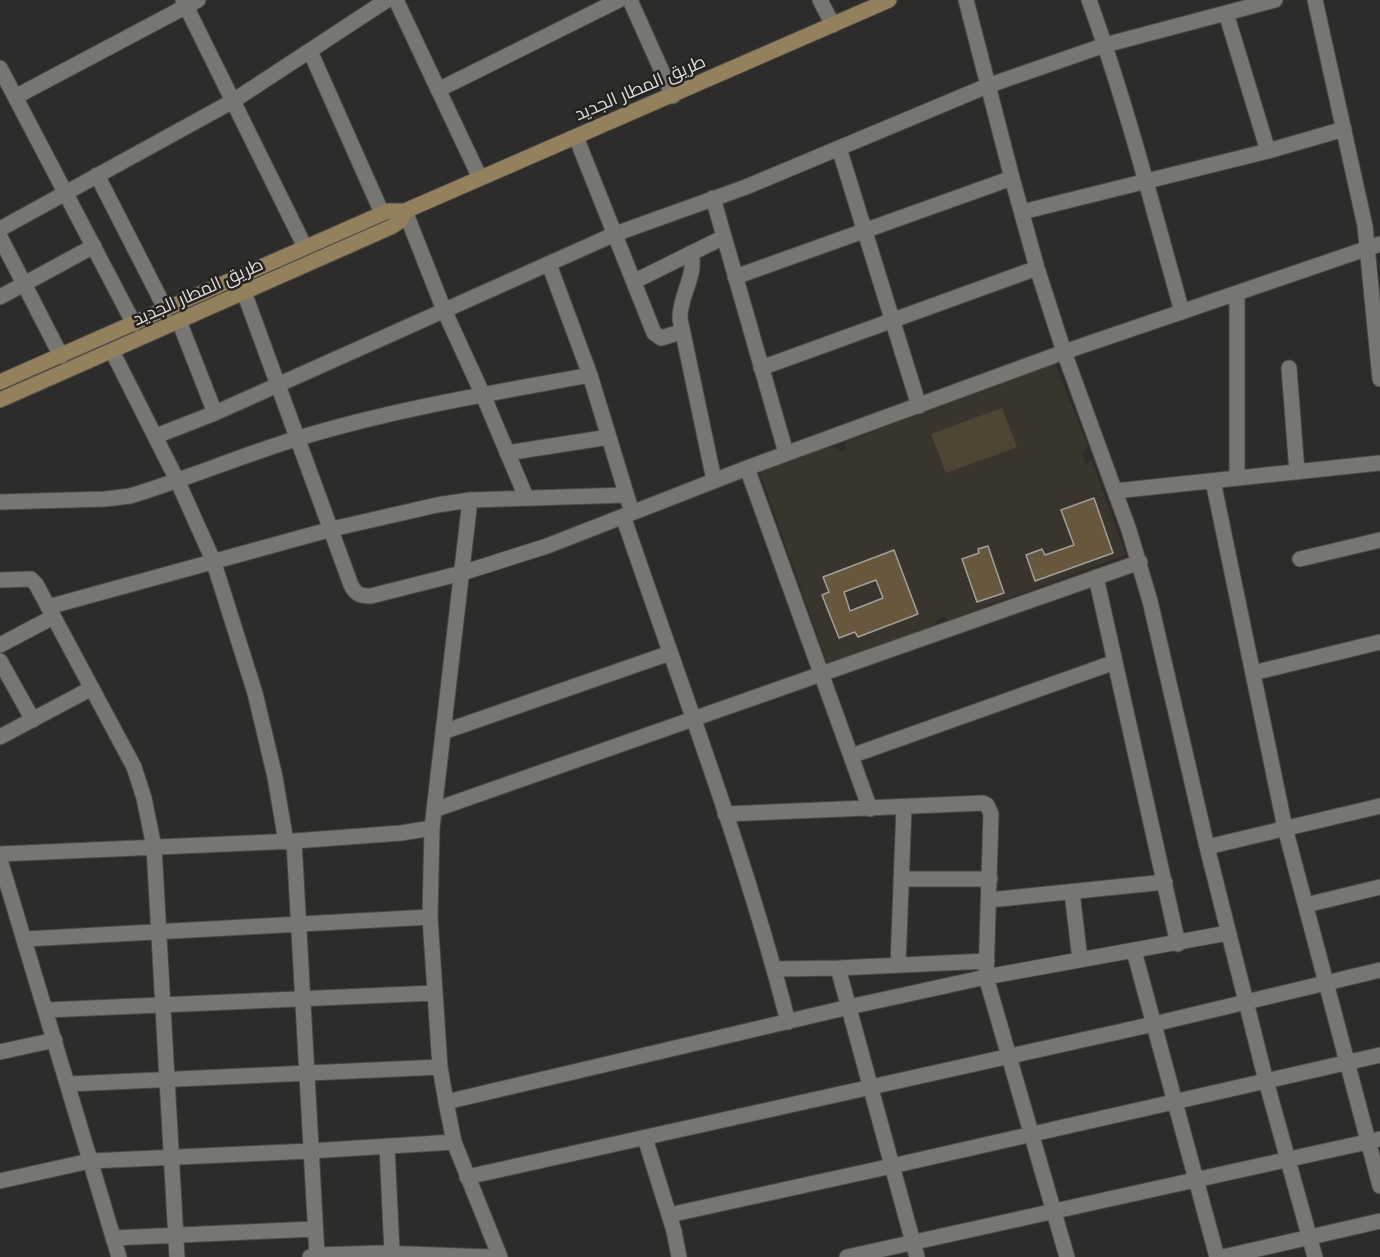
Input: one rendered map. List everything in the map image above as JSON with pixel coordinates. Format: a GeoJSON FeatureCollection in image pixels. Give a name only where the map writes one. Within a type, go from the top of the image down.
{"type":"FeatureCollection","features":[{"type":"Feature","properties":{"kind":"street"},"geometry":{"type":"LineString","coordinates":[[0,229],[233,100],[387,0]]}},
{"type":"Feature","properties":{"kind":"street"},"geometry":{"type":"LineString","coordinates":[[396,0],[480,178]]}},
{"type":"Feature","properties":{"kind":"street"},"geometry":{"type":"LineString","coordinates":[[438,90],[619,0]]}},
{"type":"Feature","properties":{"kind":"street"},"geometry":{"type":"LineString","coordinates":[[630,0],[674,96]]}},
{"type":"Feature","properties":{"kind":"street"},"geometry":{"type":"LineString","coordinates":[[820,0],[833,25]]}},
{"type":"Feature","properties":{"kind":"street","name":"طريق المطار الجديد"},"geometry":{"type":"LineString","coordinates":[[0,382],[382,213],[393,210],[405,211],[674,96],[890,0]]}},
{"type":"Feature","properties":{"kind":"street"},"geometry":{"type":"LineString","coordinates":[[966,0],[1037,268],[1064,352],[1140,562],[1228,933],[1314,1257]]}},
{"type":"Feature","properties":{"kind":"street"},"geometry":{"type":"LineString","coordinates":[[1089,0],[1105,45],[1146,182],[1182,312]]}},
{"type":"Feature","properties":{"kind":"street"},"geometry":{"type":"LineString","coordinates":[[156,436],[215,413],[615,234],[839,148],[987,86],[1105,45],[1275,0]]}},
{"type":"Feature","properties":{"kind":"street"},"geometry":{"type":"LineString","coordinates":[[1315,0],[1344,129],[1374,246],[1380,379]]}},
{"type":"Feature","properties":{"kind":"street"},"geometry":{"type":"LineString","coordinates":[[9,95],[189,2],[233,100],[305,248]]}},
{"type":"Feature","properties":{"kind":"street"},"geometry":{"type":"LineString","coordinates":[[1226,13],[1268,151]]}},
{"type":"Feature","properties":{"kind":"street"},"geometry":{"type":"LineString","coordinates":[[310,51],[382,213]]}},
{"type":"Feature","properties":{"kind":"street"},"geometry":{"type":"LineString","coordinates":[[0,68],[9,95],[66,193],[134,324]]}},
{"type":"Feature","properties":{"kind":"street"},"geometry":{"type":"LineString","coordinates":[[1022,212],[1268,151],[1344,129]]}},
{"type":"Feature","properties":{"kind":"street"},"geometry":{"type":"LineString","coordinates":[[576,137],[635,281],[651,327],[657,337],[661,338],[681,332]]}},
{"type":"Feature","properties":{"kind":"street"},"geometry":{"type":"LineString","coordinates":[[839,148],[919,406]]}},
{"type":"Feature","properties":{"kind":"street"},"geometry":{"type":"LineString","coordinates":[[97,175],[166,310]]}},
{"type":"Feature","properties":{"kind":"street"},"geometry":{"type":"LineString","coordinates":[[735,277],[1012,178]]}},
{"type":"Feature","properties":{"kind":"street"},"geometry":{"type":"LineString","coordinates":[[713,198],[786,453]]}},
{"type":"Feature","properties":{"kind":"street"},"geometry":{"type":"LineString","coordinates":[[405,211],[444,310],[526,497]]}},
{"type":"Feature","properties":{"kind":"street","name":"طريق المطار الجديد"},"geometry":{"type":"LineString","coordinates":[[0,400],[392,227],[400,221],[405,211]]}},
{"type":"Feature","properties":{"kind":"street"},"geometry":{"type":"LineString","coordinates":[[0,237],[61,356]]}},
{"type":"Feature","properties":{"kind":"street"},"geometry":{"type":"LineString","coordinates":[[635,281],[724,237]]}},
{"type":"Feature","properties":{"kind":"street"},"geometry":{"type":"LineString","coordinates":[[0,297],[94,246]]}},
{"type":"Feature","properties":{"kind":"street"},"geometry":{"type":"LineString","coordinates":[[244,292],[351,585],[354,592],[359,595],[371,596],[462,573],[547,546],[714,480],[1064,352],[1374,246]]}},
{"type":"Feature","properties":{"kind":"street"},"geometry":{"type":"LineString","coordinates":[[691,253],[693,267],[680,310],[681,332],[714,480]]}},
{"type":"Feature","properties":{"kind":"street"},"geometry":{"type":"LineString","coordinates":[[549,264],[590,375],[626,495],[627,514],[670,652],[725,814],[774,969],[788,1022]]}},
{"type":"Feature","properties":{"kind":"street"},"geometry":{"type":"LineString","coordinates":[[761,368],[1037,268]]}},
{"type":"Feature","properties":{"kind":"street"},"geometry":{"type":"LineString","coordinates":[[1237,293],[1238,478]]}},
{"type":"Feature","properties":{"kind":"street"},"geometry":{"type":"LineString","coordinates":[[179,321],[215,413]]}},
{"type":"Feature","properties":{"kind":"street"},"geometry":{"type":"LineString","coordinates":[[112,351],[156,436],[213,560],[255,693],[290,841],[298,925],[314,1229],[313,1256],[385,1254],[490,1257]]}},
{"type":"Feature","properties":{"kind":"street"},"geometry":{"type":"LineString","coordinates":[[1289,368],[1297,472]]}},
{"type":"Feature","properties":{"kind":"street"},"geometry":{"type":"LineString","coordinates":[[0,502],[119,498],[298,438],[346,425],[483,395],[590,375]]}},
{"type":"Feature","properties":{"kind":"street"},"geometry":{"type":"LineString","coordinates":[[507,453],[609,437]]}},
{"type":"Feature","properties":{"kind":"street"},"geometry":{"type":"LineString","coordinates":[[1115,491],[1380,463]]}},
{"type":"Feature","properties":{"kind":"street"},"geometry":{"type":"LineString","coordinates":[[747,468],[870,808]]}},
{"type":"Feature","properties":{"kind":"street"},"geometry":{"type":"LineString","coordinates":[[1213,481],[1285,828],[1347,1063],[1374,1140],[1380,1186]]}},
{"type":"Feature","properties":{"kind":"street"},"geometry":{"type":"LineString","coordinates":[[0,645],[50,612],[213,560],[332,529],[470,500],[626,495]]}},
{"type":"Feature","properties":{"kind":"street"},"geometry":{"type":"LineString","coordinates":[[470,500],[432,828],[430,917],[440,1067],[454,1142],[500,1257]]}},
{"type":"Feature","properties":{"kind":"street"},"geometry":{"type":"LineString","coordinates":[[1299,559],[1380,540]]}},
{"type":"Feature","properties":{"kind":"street"},"geometry":{"type":"LineString","coordinates":[[434,810],[1140,562]]}},
{"type":"Feature","properties":{"kind":"street"},"geometry":{"type":"LineString","coordinates":[[1096,577],[1178,944]]}},
{"type":"Feature","properties":{"kind":"street"},"geometry":{"type":"LineString","coordinates":[[0,579],[34,581],[134,767],[144,798],[154,847],[177,1257]]}},
{"type":"Feature","properties":{"kind":"street"},"geometry":{"type":"LineString","coordinates":[[1253,673],[1380,642]]}},
{"type":"Feature","properties":{"kind":"street"},"geometry":{"type":"LineString","coordinates":[[443,732],[670,652]]}},
{"type":"Feature","properties":{"kind":"street"},"geometry":{"type":"LineString","coordinates":[[0,661],[33,720]]}},
{"type":"Feature","properties":{"kind":"street"},"geometry":{"type":"LineString","coordinates":[[851,756],[1115,662]]}},
{"type":"Feature","properties":{"kind":"street"},"geometry":{"type":"LineString","coordinates":[[0,737],[92,688]]}},
{"type":"Feature","properties":{"kind":"street"},"geometry":{"type":"LineString","coordinates":[[725,814],[983,803],[987,805],[991,814],[986,977],[1067,1257]]}},
{"type":"Feature","properties":{"kind":"street"},"geometry":{"type":"LineString","coordinates":[[1207,847],[1380,806]]}},
{"type":"Feature","properties":{"kind":"street"},"geometry":{"type":"LineString","coordinates":[[898,965],[904,807]]}},
{"type":"Feature","properties":{"kind":"street"},"geometry":{"type":"LineString","coordinates":[[0,854],[290,841],[401,833],[432,828]]}},
{"type":"Feature","properties":{"kind":"street"},"geometry":{"type":"LineString","coordinates":[[0,860],[118,1257]]}},
{"type":"Feature","properties":{"kind":"street"},"geometry":{"type":"LineString","coordinates":[[901,879],[990,879]]}},
{"type":"Feature","properties":{"kind":"street"},"geometry":{"type":"LineString","coordinates":[[989,900],[1165,882]]}},
{"type":"Feature","properties":{"kind":"street"},"geometry":{"type":"LineString","coordinates":[[1306,905],[1380,887]]}},
{"type":"Feature","properties":{"kind":"street"},"geometry":{"type":"LineString","coordinates":[[1072,892],[1080,960]]}},
{"type":"Feature","properties":{"kind":"street"},"geometry":{"type":"LineString","coordinates":[[25,939],[430,917]]}},
{"type":"Feature","properties":{"kind":"street"},"geometry":{"type":"LineString","coordinates":[[446,1102],[986,977],[1178,944],[1228,933]]}},
{"type":"Feature","properties":{"kind":"street"},"geometry":{"type":"LineString","coordinates":[[1134,951],[1217,1257]]}},
{"type":"Feature","properties":{"kind":"street"},"geometry":{"type":"LineString","coordinates":[[774,969],[987,961]]}},
{"type":"Feature","properties":{"kind":"street"},"geometry":{"type":"LineString","coordinates":[[838,968],[915,1249]]}},
{"type":"Feature","properties":{"kind":"street"},"geometry":{"type":"LineString","coordinates":[[467,1177],[1009,1057],[1380,970]]}},
{"type":"Feature","properties":{"kind":"street"},"geometry":{"type":"LineString","coordinates":[[46,1010],[434,993]]}},
{"type":"Feature","properties":{"kind":"street"},"geometry":{"type":"LineString","coordinates":[[0,1052],[55,1040]]}},
{"type":"Feature","properties":{"kind":"street"},"geometry":{"type":"LineString","coordinates":[[669,1215],[1380,1055]]}},
{"type":"Feature","properties":{"kind":"street"},"geometry":{"type":"LineString","coordinates":[[68,1084],[440,1067]]}},
{"type":"Feature","properties":{"kind":"street"},"geometry":{"type":"LineString","coordinates":[[645,1137],[669,1215],[679,1257]]}},
{"type":"Feature","properties":{"kind":"street"},"geometry":{"type":"LineString","coordinates":[[847,1257],[915,1249],[1054,1211],[1374,1140]]}},
{"type":"Feature","properties":{"kind":"street"},"geometry":{"type":"LineString","coordinates":[[0,1181],[90,1161],[454,1142]]}},
{"type":"Feature","properties":{"kind":"street"},"geometry":{"type":"LineString","coordinates":[[385,1254],[387,1146]]}},
{"type":"Feature","properties":{"kind":"street"},"geometry":{"type":"LineString","coordinates":[[1223,1257],[1380,1221]]}},
{"type":"Feature","properties":{"kind":"street"},"geometry":{"type":"LineString","coordinates":[[113,1238],[314,1229]]}},
{"type":"Feature","properties":{"kind":"shaded area"},"geometry":{"type":"Polygon","coordinates":[[[1055,364],[1088,447],[1082,453],[1086,464],[1092,461],[1126,555],[949,620],[944,616],[937,619],[935,626],[828,665],[760,473],[832,445],[840,451],[847,449],[845,442],[1055,364]]]}},
{"type":"Feature","properties":{"kind":"shaded area"},"geometry":{"type":"Polygon","coordinates":[[[1002,408],[1017,447],[946,473],[931,434],[1002,408]]]}},
{"type":"Feature","properties":{"kind":"building"},"geometry":{"type":"Polygon","coordinates":[[[1094,498],[1113,553],[1035,581],[1026,555],[1042,549],[1045,555],[1074,545],[1061,510],[1094,498]]]}},
{"type":"Feature","properties":{"kind":"building"},"geometry":{"type":"Polygon","coordinates":[[[988,546],[1004,593],[977,602],[962,559],[979,553],[978,549],[988,546]]]}},
{"type":"Feature","properties":{"kind":"building"},"geometry":{"type":"Polygon","coordinates":[[[894,550],[918,614],[858,637],[855,632],[839,638],[822,595],[829,592],[823,577],[894,550]],[[876,580],[844,592],[850,611],[883,598],[876,580]]]}}]}
